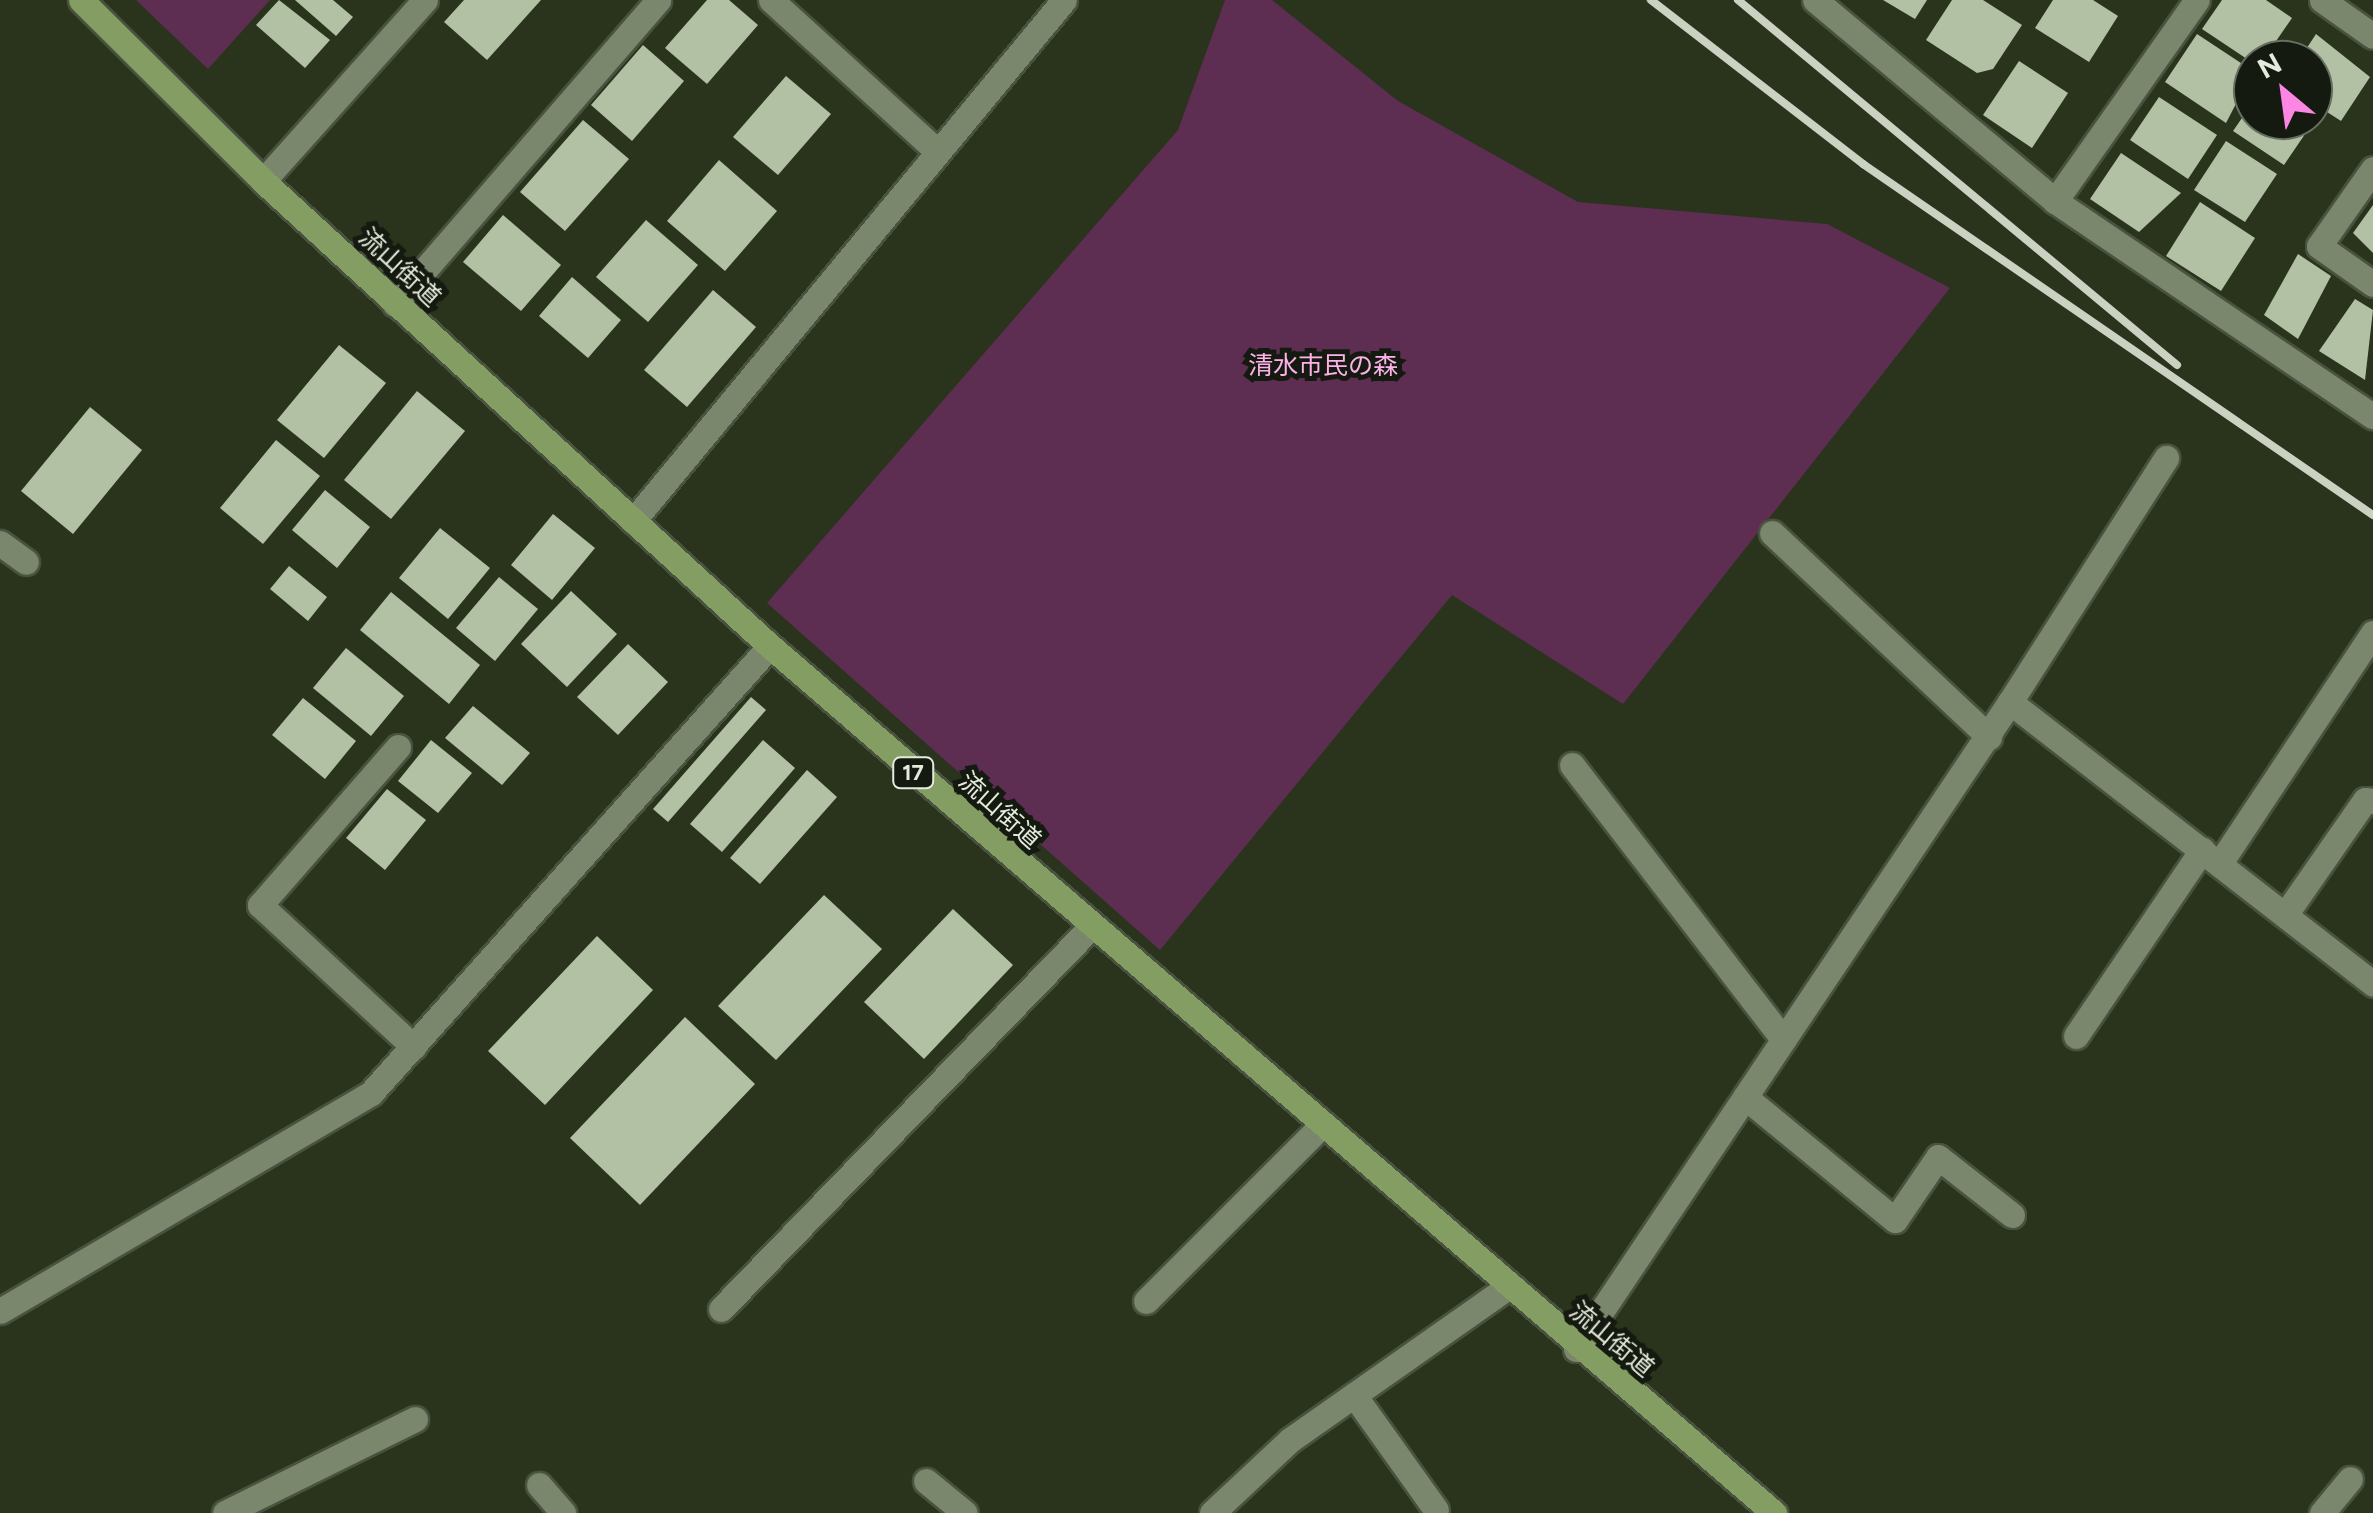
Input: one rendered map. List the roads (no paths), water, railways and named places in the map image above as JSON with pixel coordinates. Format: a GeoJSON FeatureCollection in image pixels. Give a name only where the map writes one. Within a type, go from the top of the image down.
{"type":"FeatureCollection","features":[{"type":"Feature","properties":{"kind":"main road","name":"流山街道"},"geometry":{"type":"LineString","coordinates":[[81,0],[263,181],[770,646],[1319,1128],[1774,1513]]}},
{"type":"Feature","properties":{"kind":"lane"},"geometry":{"type":"LineString","coordinates":[[263,181],[425,0]]}},
{"type":"Feature","properties":{"kind":"lane"},"geometry":{"type":"LineString","coordinates":[[395,304],[658,0]]}},
{"type":"Feature","properties":{"kind":"lane"},"geometry":{"type":"LineString","coordinates":[[771,0],[936,150]]}},
{"type":"Feature","properties":{"kind":"lane"},"geometry":{"type":"LineString","coordinates":[[633,521],[936,150],[1064,0]]}},
{"type":"Feature","properties":{"kind":"lane"},"geometry":{"type":"LineString","coordinates":[[1814,0],[2055,201],[2373,416]]}},
{"type":"Feature","properties":{"kind":"lane"},"geometry":{"type":"LineString","coordinates":[[2055,201],[2197,0]]}},
{"type":"Feature","properties":{"kind":"lane"},"geometry":{"type":"LineString","coordinates":[[2322,0],[2373,36]]}},
{"type":"Feature","properties":{"kind":"lane"},"geometry":{"type":"LineString","coordinates":[[2373,169],[2319,246],[2373,284]]}},
{"type":"Feature","properties":{"kind":"lane"},"geometry":{"type":"LineString","coordinates":[[1576,1349],[1989,737],[2166,458]]}},
{"type":"Feature","properties":{"kind":"lane"},"geometry":{"type":"LineString","coordinates":[[1772,533],[1989,737]]}},
{"type":"Feature","properties":{"kind":"lane"},"geometry":{"type":"LineString","coordinates":[[0,543],[26,562]]}},
{"type":"Feature","properties":{"kind":"lane"},"geometry":{"type":"LineString","coordinates":[[2076,1036],[2373,633]]}},
{"type":"Feature","properties":{"kind":"lane"},"geometry":{"type":"LineString","coordinates":[[0,1311],[371,1094],[770,646]]}},
{"type":"Feature","properties":{"kind":"lane"},"geometry":{"type":"LineString","coordinates":[[2010,702],[2373,984]]}},
{"type":"Feature","properties":{"kind":"lane"},"geometry":{"type":"LineString","coordinates":[[398,747],[260,905],[414,1047]]}},
{"type":"Feature","properties":{"kind":"lane"},"geometry":{"type":"LineString","coordinates":[[1572,765],[1783,1039]]}},
{"type":"Feature","properties":{"kind":"lane"},"geometry":{"type":"LineString","coordinates":[[2285,915],[2365,800],[2373,801]]}},
{"type":"Feature","properties":{"kind":"lane"},"geometry":{"type":"LineString","coordinates":[[721,1309],[1089,929]]}},
{"type":"Feature","properties":{"kind":"lane"},"geometry":{"type":"LineString","coordinates":[[1746,1097],[1895,1220],[1938,1156],[2012,1216]]}},
{"type":"Feature","properties":{"kind":"lane"},"geometry":{"type":"LineString","coordinates":[[1146,1301],[1319,1128]]}},
{"type":"Feature","properties":{"kind":"lane"},"geometry":{"type":"LineString","coordinates":[[1212,1513],[1354,1395],[1506,1288]]}},
{"type":"Feature","properties":{"kind":"lane"},"geometry":{"type":"LineString","coordinates":[[1354,1395],[1436,1510]]}},
{"type":"Feature","properties":{"kind":"lane"},"geometry":{"type":"LineString","coordinates":[[225,1513],[415,1418]]}},
{"type":"Feature","properties":{"kind":"lane"},"geometry":{"type":"LineString","coordinates":[[2322,1513],[2350,1479]]}},
{"type":"Feature","properties":{"kind":"lane"},"geometry":{"type":"LineString","coordinates":[[926,1481],[965,1513]]}},
{"type":"Feature","properties":{"kind":"lane"},"geometry":{"type":"LineString","coordinates":[[540,1485],[563,1513]]}},
{"type":"Feature","properties":{"kind":"railway"},"geometry":{"type":"LineString","coordinates":[[1651,0],[1863,164],[2373,515]]}},
{"type":"Feature","properties":{"kind":"railway"},"geometry":{"type":"LineString","coordinates":[[1738,0],[2177,365]]}},
{"type":"Feature","properties":{"kind":"park label","name":"清水市民の森"},"geometry":{"type":"Point","coordinates":[1323,365]}}]}
